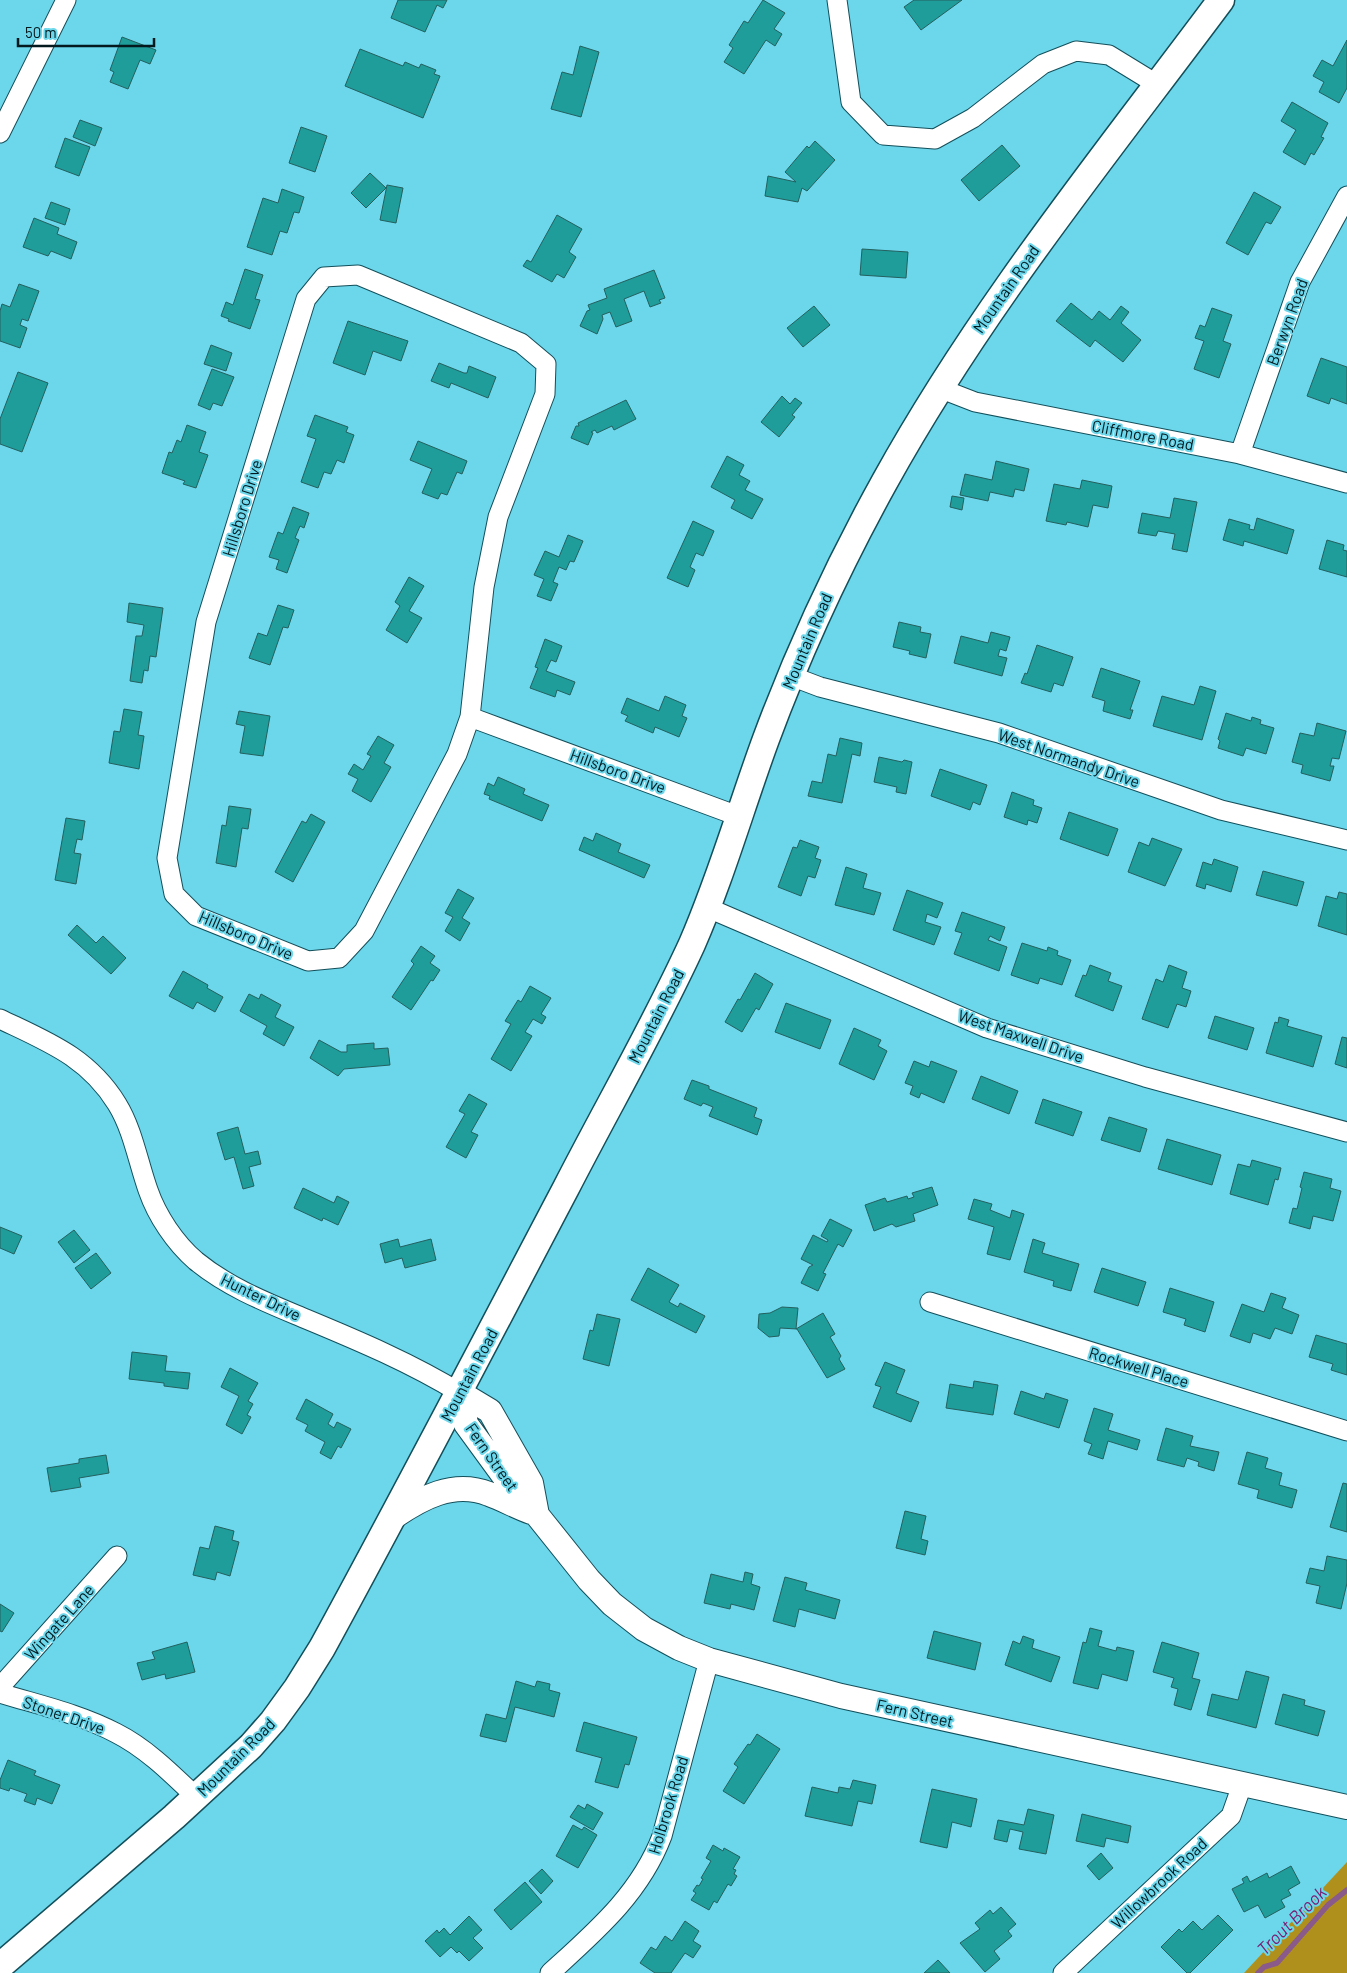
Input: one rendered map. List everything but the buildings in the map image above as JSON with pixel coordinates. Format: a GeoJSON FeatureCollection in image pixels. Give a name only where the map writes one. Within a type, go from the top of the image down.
{"type":"FeatureCollection","features":[{"type":"Feature","properties":{"kind":"main road","name":"Mountain Road"},"geometry":{"type":"LineString","coordinates":[[0,1966],[196,1797],[251,1746],[298,1688],[322,1648],[460,1393],[668,995],[706,907],[791,676],[832,582],[861,526],[919,421],[988,313],[1221,0]]}},
{"type":"Feature","properties":{"kind":"street"},"geometry":{"type":"LineString","coordinates":[[0,133],[66,0]]}},
{"type":"Feature","properties":{"kind":"street"},"geometry":{"type":"LineString","coordinates":[[837,0],[851,102],[883,135],[935,139],[974,118],[1043,64],[1076,51],[1109,55],[1158,85]]}},
{"type":"Feature","properties":{"kind":"street","name":"Berwyn Road"},"geometry":{"type":"LineString","coordinates":[[1240,454],[1300,282],[1347,196]]}},
{"type":"Feature","properties":{"kind":"street","name":"Hillsboro Drive"},"geometry":{"type":"LineString","coordinates":[[358,275],[521,343],[546,364],[545,394],[498,517],[484,587],[470,717],[456,754],[364,931],[339,958],[308,961],[196,916],[174,894],[167,858],[206,622],[306,299],[324,277],[358,275]]}},
{"type":"Feature","properties":{"kind":"street","name":"Cliffmore Road"},"geometry":{"type":"LineString","coordinates":[[939,388],[975,402],[1240,454],[1347,483]]}},
{"type":"Feature","properties":{"kind":"street","name":"West Normandy Drive"},"geometry":{"type":"LineString","coordinates":[[791,676],[820,687],[999,733],[1221,810],[1347,840]]}},
{"type":"Feature","properties":{"kind":"street","name":"Hillsboro Drive"},"geometry":{"type":"LineString","coordinates":[[470,717],[738,816]]}},
{"type":"Feature","properties":{"kind":"street","name":"West Maxwell Drive"},"geometry":{"type":"LineString","coordinates":[[706,907],[987,1028],[1146,1077],[1347,1132]]}},
{"type":"Feature","properties":{"kind":"street","name":"Hunter Drive"},"geometry":{"type":"LineString","coordinates":[[0,1019],[66,1051],[85,1066],[102,1084],[118,1105],[130,1130],[148,1191],[158,1213],[171,1233],[196,1261],[224,1282],[402,1361],[460,1393]]}},
{"type":"Feature","properties":{"kind":"street","name":"Rockwell Place"},"geometry":{"type":"LineString","coordinates":[[930,1302],[1347,1431]]}},
{"type":"Feature","properties":{"kind":"street","name":"Fern Street"},"geometry":{"type":"LineString","coordinates":[[460,1393],[490,1411],[531,1484],[537,1515],[588,1580],[612,1604],[644,1629],[679,1648],[709,1660],[841,1696],[1347,1807]]}},
{"type":"Feature","properties":{"kind":"street"},"geometry":{"type":"LineString","coordinates":[[392,1518],[434,1494],[461,1488],[490,1494],[537,1515]]}},
{"type":"Feature","properties":{"kind":"street","name":"Wingate Lane"},"geometry":{"type":"LineString","coordinates":[[0,1687],[117,1556]]}},
{"type":"Feature","properties":{"kind":"street","name":"Holbrook Road"},"geometry":{"type":"LineString","coordinates":[[550,1973],[611,1915],[644,1876],[655,1855],[662,1836],[709,1660]]}},
{"type":"Feature","properties":{"kind":"street","name":"Stoner Drive"},"geometry":{"type":"LineString","coordinates":[[0,1693],[90,1721],[117,1733],[144,1751],[196,1797]]}},
{"type":"Feature","properties":{"kind":"street","name":"Willowbrook Road"},"geometry":{"type":"LineString","coordinates":[[1062,1973],[1231,1816],[1242,1785]]}},
{"type":"Feature","properties":{"kind":"shaded area"},"geometry":{"type":"Polygon","coordinates":[[[1347,1862],[1347,1973],[1244,1973],[1347,1862]]]}},
{"type":"Feature","properties":{"kind":"waterway","name":"Trout Brook"},"geometry":{"type":"LineString","coordinates":[[1258,1973],[1264,1967],[1277,1963],[1328,1905],[1347,1890]]}}]}
